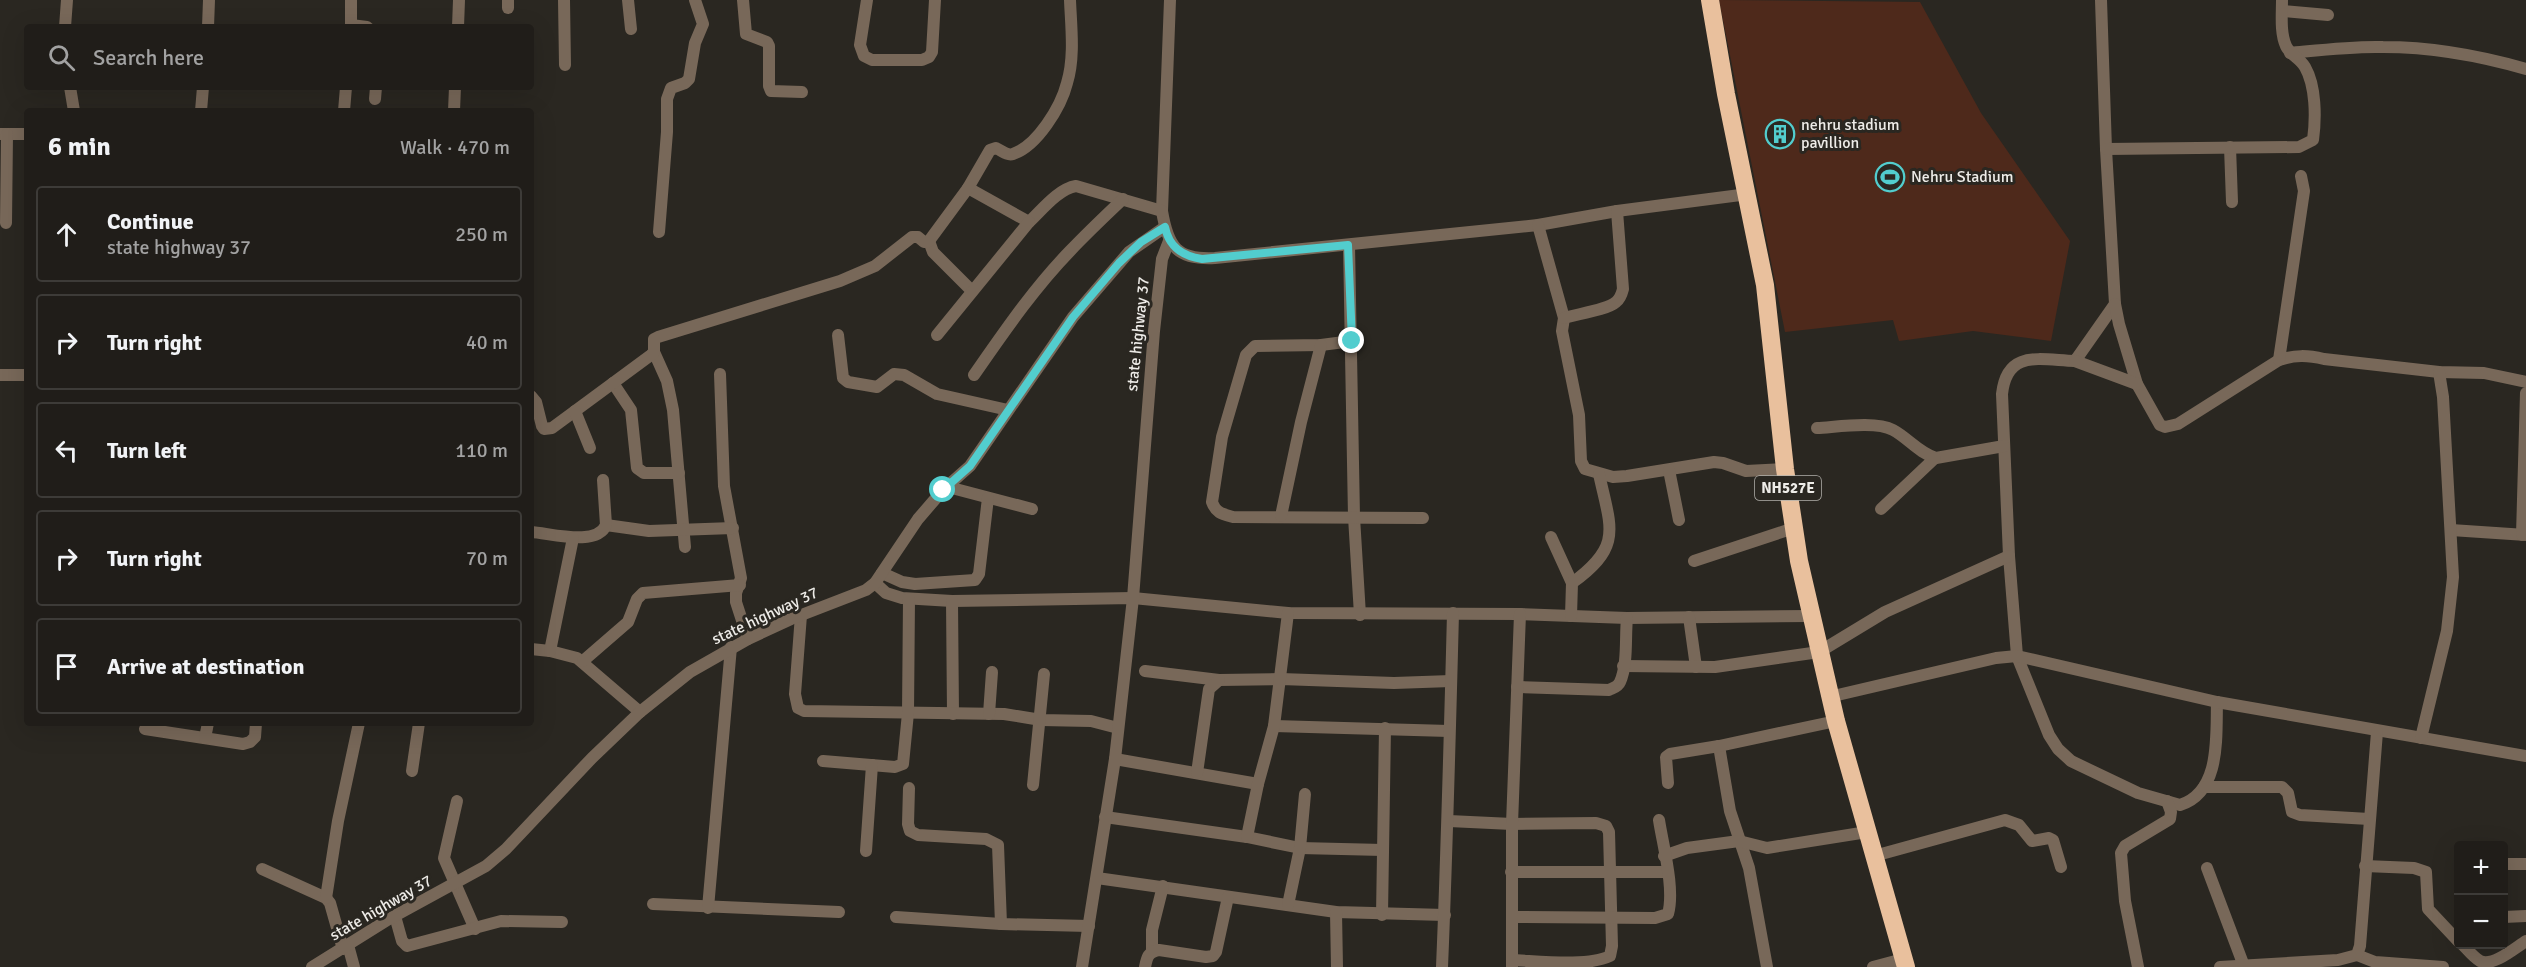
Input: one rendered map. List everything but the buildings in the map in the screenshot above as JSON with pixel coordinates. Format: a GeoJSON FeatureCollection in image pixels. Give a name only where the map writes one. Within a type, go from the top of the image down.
{"type":"FeatureCollection","features":[{"type":"Feature","properties":{"kind":"highway","name":"NH527E"},"geometry":{"type":"LineString","coordinates":[[1710,0],[1726,94],[1765,285],[1785,469],[1810,616],[1829,697],[1904,963]]}},
{"type":"Feature","properties":{"kind":"street"},"geometry":{"type":"LineString","coordinates":[[65,24],[67,0]]}},
{"type":"Feature","properties":{"kind":"street"},"geometry":{"type":"LineString","coordinates":[[208,24],[209,0]]}},
{"type":"Feature","properties":{"kind":"street"},"geometry":{"type":"LineString","coordinates":[[351,0],[351,24]]}},
{"type":"Feature","properties":{"kind":"street"},"geometry":{"type":"LineString","coordinates":[[458,24],[459,0]]}},
{"type":"Feature","properties":{"kind":"street"},"geometry":{"type":"LineString","coordinates":[[564,0],[565,65]]}},
{"type":"Feature","properties":{"kind":"street"},"geometry":{"type":"LineString","coordinates":[[628,0],[632,29]]}},
{"type":"Feature","properties":{"kind":"street"},"geometry":{"type":"LineString","coordinates":[[659,232],[667,132],[666,99],[671,88],[686,83],[689,79],[694,43],[703,24],[695,0]]}},
{"type":"Feature","properties":{"kind":"street"},"geometry":{"type":"LineString","coordinates":[[743,0],[746,34],[767,42],[769,46],[771,91],[802,92]]}},
{"type":"Feature","properties":{"kind":"street"},"geometry":{"type":"LineString","coordinates":[[867,0],[860,45],[864,56],[872,60],[922,60],[929,57],[932,52],[935,0]]}},
{"type":"Feature","properties":{"kind":"street"},"geometry":{"type":"LineString","coordinates":[[685,547],[671,393],[654,352],[654,339],[840,281],[875,266],[912,237],[918,237],[924,242],[929,241],[968,188],[990,150],[996,148],[1008,154],[1014,154],[1035,140],[1054,111],[1068,81],[1071,45],[1070,0]]}},
{"type":"Feature","properties":{"kind":"street"},"geometry":{"type":"LineString","coordinates":[[1170,0],[1162,211],[1169,241],[1177,251],[1190,257],[1202,259],[1538,225],[1617,211],[1748,194]]}},
{"type":"Feature","properties":{"kind":"street"},"geometry":{"type":"LineString","coordinates":[[2101,0],[2106,148],[2115,304],[2137,384],[2160,425],[2165,428],[2171,427],[2279,360],[2294,355],[2439,372],[2484,373],[2526,382]]}},
{"type":"Feature","properties":{"kind":"street"},"geometry":{"type":"LineString","coordinates":[[2106,148],[2299,147],[2313,140],[2315,124],[2310,81],[2301,61],[2290,53],[2286,45],[2282,6],[2328,15]]}},
{"type":"Feature","properties":{"kind":"street"},"geometry":{"type":"LineString","coordinates":[[2290,53],[2382,46],[2499,61],[2526,69]]}},
{"type":"Feature","properties":{"kind":"street"},"geometry":{"type":"LineString","coordinates":[[70,90],[74,108]]}},
{"type":"Feature","properties":{"kind":"street"},"geometry":{"type":"LineString","coordinates":[[201,108],[203,90]]}},
{"type":"Feature","properties":{"kind":"street"},"geometry":{"type":"LineString","coordinates":[[344,108],[346,90]]}},
{"type":"Feature","properties":{"kind":"street"},"geometry":{"type":"LineString","coordinates":[[454,108],[455,90]]}},
{"type":"Feature","properties":{"kind":"street"},"geometry":{"type":"LineString","coordinates":[[6,223],[3,134],[24,134]]}},
{"type":"Feature","properties":{"kind":"street"},"geometry":{"type":"LineString","coordinates":[[2230,147],[2232,202]]}},
{"type":"Feature","properties":{"kind":"street"},"geometry":{"type":"LineString","coordinates":[[2279,360],[2304,191],[2301,176]]}},
{"type":"Feature","properties":{"kind":"street"},"geometry":{"type":"LineString","coordinates":[[936,335],[1029,222],[1069,187],[1085,188],[1162,211]]}},
{"type":"Feature","properties":{"kind":"street"},"geometry":{"type":"LineString","coordinates":[[968,188],[1029,222]]}},
{"type":"Feature","properties":{"kind":"street"},"geometry":{"type":"LineString","coordinates":[[974,375],[1000,337],[1056,267],[1123,199]]}},
{"type":"Feature","properties":{"kind":"street"},"geometry":{"type":"LineString","coordinates":[[1564,318],[1616,303],[1621,296],[1623,289],[1617,211]]}},
{"type":"Feature","properties":{"kind":"street"},"geometry":{"type":"LineString","coordinates":[[1538,225],[1564,318],[1562,331],[1578,414],[1581,460],[1585,469],[1599,474],[1627,476],[1714,462],[1746,471],[1785,469]]}},
{"type":"Feature","properties":{"kind":"street","name":"state highway 37"},"geometry":{"type":"LineString","coordinates":[[312,967],[395,916],[486,866],[506,849],[592,758],[640,712],[690,672],[748,639],[801,615],[866,590],[878,578],[918,519],[970,466],[1073,317],[1119,263],[1141,242],[1165,227]]}},
{"type":"Feature","properties":{"kind":"street"},"geometry":{"type":"LineString","coordinates":[[929,241],[933,252],[972,291]]}},
{"type":"Feature","properties":{"kind":"street","name":"state highway 37"},"geometry":{"type":"LineString","coordinates":[[1082,967],[1119,728],[1133,598],[1154,331],[1162,259],[1169,241]]}},
{"type":"Feature","properties":{"kind":"street"},"geometry":{"type":"LineString","coordinates":[[1348,245],[1352,341],[1354,517],[1360,615]]}},
{"type":"Feature","properties":{"kind":"street"},"geometry":{"type":"LineString","coordinates":[[2075,361],[2115,304]]}},
{"type":"Feature","properties":{"kind":"street"},"geometry":{"type":"LineString","coordinates":[[838,335],[843,378],[848,382],[877,387],[894,374],[904,375],[937,394],[1008,410]]}},
{"type":"Feature","properties":{"kind":"street"},"geometry":{"type":"LineString","coordinates":[[1352,341],[1321,345],[1255,346],[1246,355],[1222,437],[1212,502],[1215,510],[1233,517],[1424,518]]}},
{"type":"Feature","properties":{"kind":"street"},"geometry":{"type":"LineString","coordinates":[[1281,516],[1301,422],[1321,345]]}},
{"type":"Feature","properties":{"kind":"street"},"geometry":{"type":"LineString","coordinates":[[534,400],[544,429],[552,428],[654,352]]}},
{"type":"Feature","properties":{"kind":"street"},"geometry":{"type":"LineString","coordinates":[[2137,384],[2075,361],[2027,360],[2012,366],[2004,379],[2002,394],[2008,537],[2017,656],[2049,735],[2058,749],[2071,761],[2138,793],[2180,805],[2187,803],[2204,787],[2215,756],[2217,702]]}},
{"type":"Feature","properties":{"kind":"street"},"geometry":{"type":"LineString","coordinates":[[2421,738],[2450,611],[2453,577],[2439,372]]}},
{"type":"Feature","properties":{"kind":"street"},"geometry":{"type":"LineString","coordinates":[[720,374],[724,486],[741,578],[736,593],[736,602],[748,639]]}},
{"type":"Feature","properties":{"kind":"street"},"geometry":{"type":"LineString","coordinates":[[0,375],[24,375]]}},
{"type":"Feature","properties":{"kind":"street"},"geometry":{"type":"LineString","coordinates":[[613,383],[631,410],[639,471],[644,474],[679,473]]}},
{"type":"Feature","properties":{"kind":"street"},"geometry":{"type":"LineString","coordinates":[[2451,530],[2524,535],[2526,393]]}},
{"type":"Feature","properties":{"kind":"street"},"geometry":{"type":"LineString","coordinates":[[575,411],[590,448]]}},
{"type":"Feature","properties":{"kind":"street"},"geometry":{"type":"LineString","coordinates":[[1817,428],[1882,425],[1897,432],[1928,456],[1935,458],[2004,446]]}},
{"type":"Feature","properties":{"kind":"street"},"geometry":{"type":"LineString","coordinates":[[1881,509],[1935,458]]}},
{"type":"Feature","properties":{"kind":"street"},"geometry":{"type":"LineString","coordinates":[[1669,470],[1679,520]]}},
{"type":"Feature","properties":{"kind":"street"},"geometry":{"type":"LineString","coordinates":[[1572,583],[1588,571],[1608,546],[1610,534],[1607,507],[1599,474]]}},
{"type":"Feature","properties":{"kind":"street"},"geometry":{"type":"LineString","coordinates":[[534,532],[553,533],[573,538],[598,536],[606,525],[603,480]]}},
{"type":"Feature","properties":{"kind":"street"},"geometry":{"type":"LineString","coordinates":[[948,487],[1032,509]]}},
{"type":"Feature","properties":{"kind":"street"},"geometry":{"type":"LineString","coordinates":[[878,578],[915,584],[975,580],[979,574],[988,498]]}},
{"type":"Feature","properties":{"kind":"street"},"geometry":{"type":"LineString","coordinates":[[606,525],[649,531],[733,528]]}},
{"type":"Feature","properties":{"kind":"street"},"geometry":{"type":"LineString","coordinates":[[1694,561],[1794,528]]}},
{"type":"Feature","properties":{"kind":"street"},"geometry":{"type":"LineString","coordinates":[[1551,537],[1572,583],[1571,616]]}},
{"type":"Feature","properties":{"kind":"street"},"geometry":{"type":"LineString","coordinates":[[550,651],[573,538]]}},
{"type":"Feature","properties":{"kind":"street"},"geometry":{"type":"LineString","coordinates":[[1623,666],[1696,668],[1819,652],[1885,612],[2009,556]]}},
{"type":"Feature","properties":{"kind":"street"},"geometry":{"type":"LineString","coordinates":[[878,578],[893,597],[952,601],[1133,598],[1288,613],[1360,615],[1453,613],[1627,618],[1810,616]]}},
{"type":"Feature","properties":{"kind":"street"},"geometry":{"type":"LineString","coordinates":[[583,661],[628,622],[643,593],[740,585]]}},
{"type":"Feature","properties":{"kind":"street"},"geometry":{"type":"LineString","coordinates":[[823,761],[896,766],[903,764],[908,713],[909,599]]}},
{"type":"Feature","properties":{"kind":"street"},"geometry":{"type":"LineString","coordinates":[[952,601],[953,714]]}},
{"type":"Feature","properties":{"kind":"street"},"geometry":{"type":"LineString","coordinates":[[1247,837],[1258,784],[1274,726],[1288,613]]}},
{"type":"Feature","properties":{"kind":"street"},"geometry":{"type":"LineString","coordinates":[[1442,967],[1449,821],[1453,613]]}},
{"type":"Feature","properties":{"kind":"street"},"geometry":{"type":"LineString","coordinates":[[1449,821],[1512,824],[1603,824],[1609,832],[1612,946],[1610,956],[1601,961],[1512,964],[1512,824],[1520,614]]}},
{"type":"Feature","properties":{"kind":"street"},"geometry":{"type":"LineString","coordinates":[[801,615],[795,694],[798,708],[804,711],[1011,715],[1041,720],[1091,721],[1119,728]]}},
{"type":"Feature","properties":{"kind":"street"},"geometry":{"type":"LineString","coordinates":[[1689,616],[1696,668]]}},
{"type":"Feature","properties":{"kind":"street"},"geometry":{"type":"LineString","coordinates":[[1517,687],[1609,690],[1620,683],[1627,618]]}},
{"type":"Feature","properties":{"kind":"street"},"geometry":{"type":"LineString","coordinates":[[708,908],[731,647]]}},
{"type":"Feature","properties":{"kind":"street"},"geometry":{"type":"LineString","coordinates":[[534,649],[573,656],[583,661],[640,712]]}},
{"type":"Feature","properties":{"kind":"street"},"geometry":{"type":"LineString","coordinates":[[1829,697],[1996,658],[2017,656],[2217,702],[2377,732],[2526,756]]}},
{"type":"Feature","properties":{"kind":"street"},"geometry":{"type":"LineString","coordinates":[[1145,670],[1219,680],[1281,679],[1394,683],[1451,681]]}},
{"type":"Feature","properties":{"kind":"street"},"geometry":{"type":"LineString","coordinates":[[989,714],[992,672]]}},
{"type":"Feature","properties":{"kind":"street"},"geometry":{"type":"LineString","coordinates":[[1034,785],[1044,674]]}},
{"type":"Feature","properties":{"kind":"street"},"geometry":{"type":"LineString","coordinates":[[1197,773],[1209,689],[1219,680]]}},
{"type":"Feature","properties":{"kind":"street"},"geometry":{"type":"LineString","coordinates":[[1668,783],[1666,757],[1670,754],[1836,721]]}},
{"type":"Feature","properties":{"kind":"street"},"geometry":{"type":"LineString","coordinates":[[206,738],[208,726]]}},
{"type":"Feature","properties":{"kind":"street"},"geometry":{"type":"LineString","coordinates":[[145,729],[243,744],[255,737],[256,726]]}},
{"type":"Feature","properties":{"kind":"street"},"geometry":{"type":"LineString","coordinates":[[326,897],[338,821],[358,726]]}},
{"type":"Feature","properties":{"kind":"street"},"geometry":{"type":"LineString","coordinates":[[412,771],[419,726]]}},
{"type":"Feature","properties":{"kind":"street"},"geometry":{"type":"LineString","coordinates":[[1274,726],[1449,731]]}},
{"type":"Feature","properties":{"kind":"street"},"geometry":{"type":"LineString","coordinates":[[1382,915],[1385,728]]}},
{"type":"Feature","properties":{"kind":"street"},"geometry":{"type":"LineString","coordinates":[[2357,956],[2360,946],[2377,732]]}},
{"type":"Feature","properties":{"kind":"street"},"geometry":{"type":"LineString","coordinates":[[1719,746],[1730,811],[1749,868],[1767,967]]}},
{"type":"Feature","properties":{"kind":"street"},"geometry":{"type":"LineString","coordinates":[[1115,759],[1258,784]]}},
{"type":"Feature","properties":{"kind":"street"},"geometry":{"type":"LineString","coordinates":[[866,851],[872,765]]}},
{"type":"Feature","properties":{"kind":"street"},"geometry":{"type":"LineString","coordinates":[[2204,787],[2282,786],[2288,793],[2292,812],[2300,815],[2369,819]]}},
{"type":"Feature","properties":{"kind":"street"},"geometry":{"type":"LineString","coordinates":[[909,788],[908,824],[910,831],[918,835],[986,839],[998,845],[1000,924]]}},
{"type":"Feature","properties":{"kind":"street"},"geometry":{"type":"LineString","coordinates":[[1288,905],[1300,848],[1305,794]]}},
{"type":"Feature","properties":{"kind":"street"},"geometry":{"type":"LineString","coordinates":[[457,801],[444,858],[475,929]]}},
{"type":"Feature","properties":{"kind":"street"},"geometry":{"type":"LineString","coordinates":[[2138,967],[2125,901],[2121,853],[2125,846],[2170,819],[2171,812],[2167,801]]}},
{"type":"Feature","properties":{"kind":"street"},"geometry":{"type":"LineString","coordinates":[[1105,817],[1247,837],[1300,848],[1383,850]]}},
{"type":"Feature","properties":{"kind":"street"},"geometry":{"type":"LineString","coordinates":[[1512,917],[1610,919],[1655,918],[1668,914],[1670,907],[1667,872],[1659,820]]}},
{"type":"Feature","properties":{"kind":"street"},"geometry":{"type":"LineString","coordinates":[[1874,856],[2005,820],[2019,825],[2032,841],[2049,838],[2053,840],[2061,867]]}},
{"type":"Feature","properties":{"kind":"street"},"geometry":{"type":"LineString","coordinates":[[1664,856],[1687,848],[1739,841],[1767,848],[1786,847],[1867,832]]}},
{"type":"Feature","properties":{"kind":"street"},"geometry":{"type":"LineString","coordinates":[[2508,864],[2526,864]]}},
{"type":"Feature","properties":{"kind":"street"},"geometry":{"type":"LineString","coordinates":[[2365,866],[2414,868],[2426,872],[2428,909],[2454,937]]}},
{"type":"Feature","properties":{"kind":"street"},"geometry":{"type":"LineString","coordinates":[[2207,868],[2244,966]]}},
{"type":"Feature","properties":{"kind":"street"},"geometry":{"type":"LineString","coordinates":[[262,869],[326,897],[354,967]]}},
{"type":"Feature","properties":{"kind":"street"},"geometry":{"type":"LineString","coordinates":[[1511,872],[1667,872]]}},
{"type":"Feature","properties":{"kind":"street"},"geometry":{"type":"LineString","coordinates":[[1097,878],[1336,912],[1445,915]]}},
{"type":"Feature","properties":{"kind":"street"},"geometry":{"type":"LineString","coordinates":[[1152,951],[1152,930],[1163,886]]}},
{"type":"Feature","properties":{"kind":"street"},"geometry":{"type":"LineString","coordinates":[[1145,967],[1148,955],[1152,951],[1213,956],[1216,952],[1228,897]]}},
{"type":"Feature","properties":{"kind":"street"},"geometry":{"type":"LineString","coordinates":[[653,904],[839,912]]}},
{"type":"Feature","properties":{"kind":"street"},"geometry":{"type":"LineString","coordinates":[[1336,912],[1336,967]]}},
{"type":"Feature","properties":{"kind":"street"},"geometry":{"type":"LineString","coordinates":[[395,916],[402,941],[407,946],[507,920],[562,922]]}},
{"type":"Feature","properties":{"kind":"street"},"geometry":{"type":"LineString","coordinates":[[2508,917],[2526,916]]}},
{"type":"Feature","properties":{"kind":"street"},"geometry":{"type":"LineString","coordinates":[[896,917],[1000,924],[1089,926]]}},
{"type":"Feature","properties":{"kind":"street"},"geometry":{"type":"LineString","coordinates":[[2466,949],[2481,963],[2480,966],[2499,959],[2526,941]]}},
{"type":"Feature","properties":{"kind":"street"},"geometry":{"type":"LineString","coordinates":[[2220,967],[2338,960],[2357,956],[2375,962],[2443,967]]}},
{"type":"Feature","properties":{"kind":"street"},"geometry":{"type":"LineString","coordinates":[[1873,967],[1904,963]]}},
{"type":"Feature","properties":{"kind":"shaded area","name":"Nehru Stadium"},"geometry":{"type":"Polygon","coordinates":[[[1719,0],[1920,2],[1981,113],[2070,241],[2051,341],[1973,331],[1899,341],[1893,320],[1785,332],[1719,0]]]}},
{"type":"Feature","properties":{"kind":"place","name":"nehru stadium pavillion"},"geometry":{"type":"Point","coordinates":[1780,134]}},
{"type":"Feature","properties":{"kind":"place","name":"Nehru Stadium"},"geometry":{"type":"Point","coordinates":[1890,177]}},
{"type":"Feature","properties":{"kind":"route"},"geometry":{"type":"LineString","coordinates":[[943,490],[970,466],[1073,317],[1129,252],[1165,227],[1169,241],[1177,251],[1202,259],[1348,245],[1352,341]]}}]}
